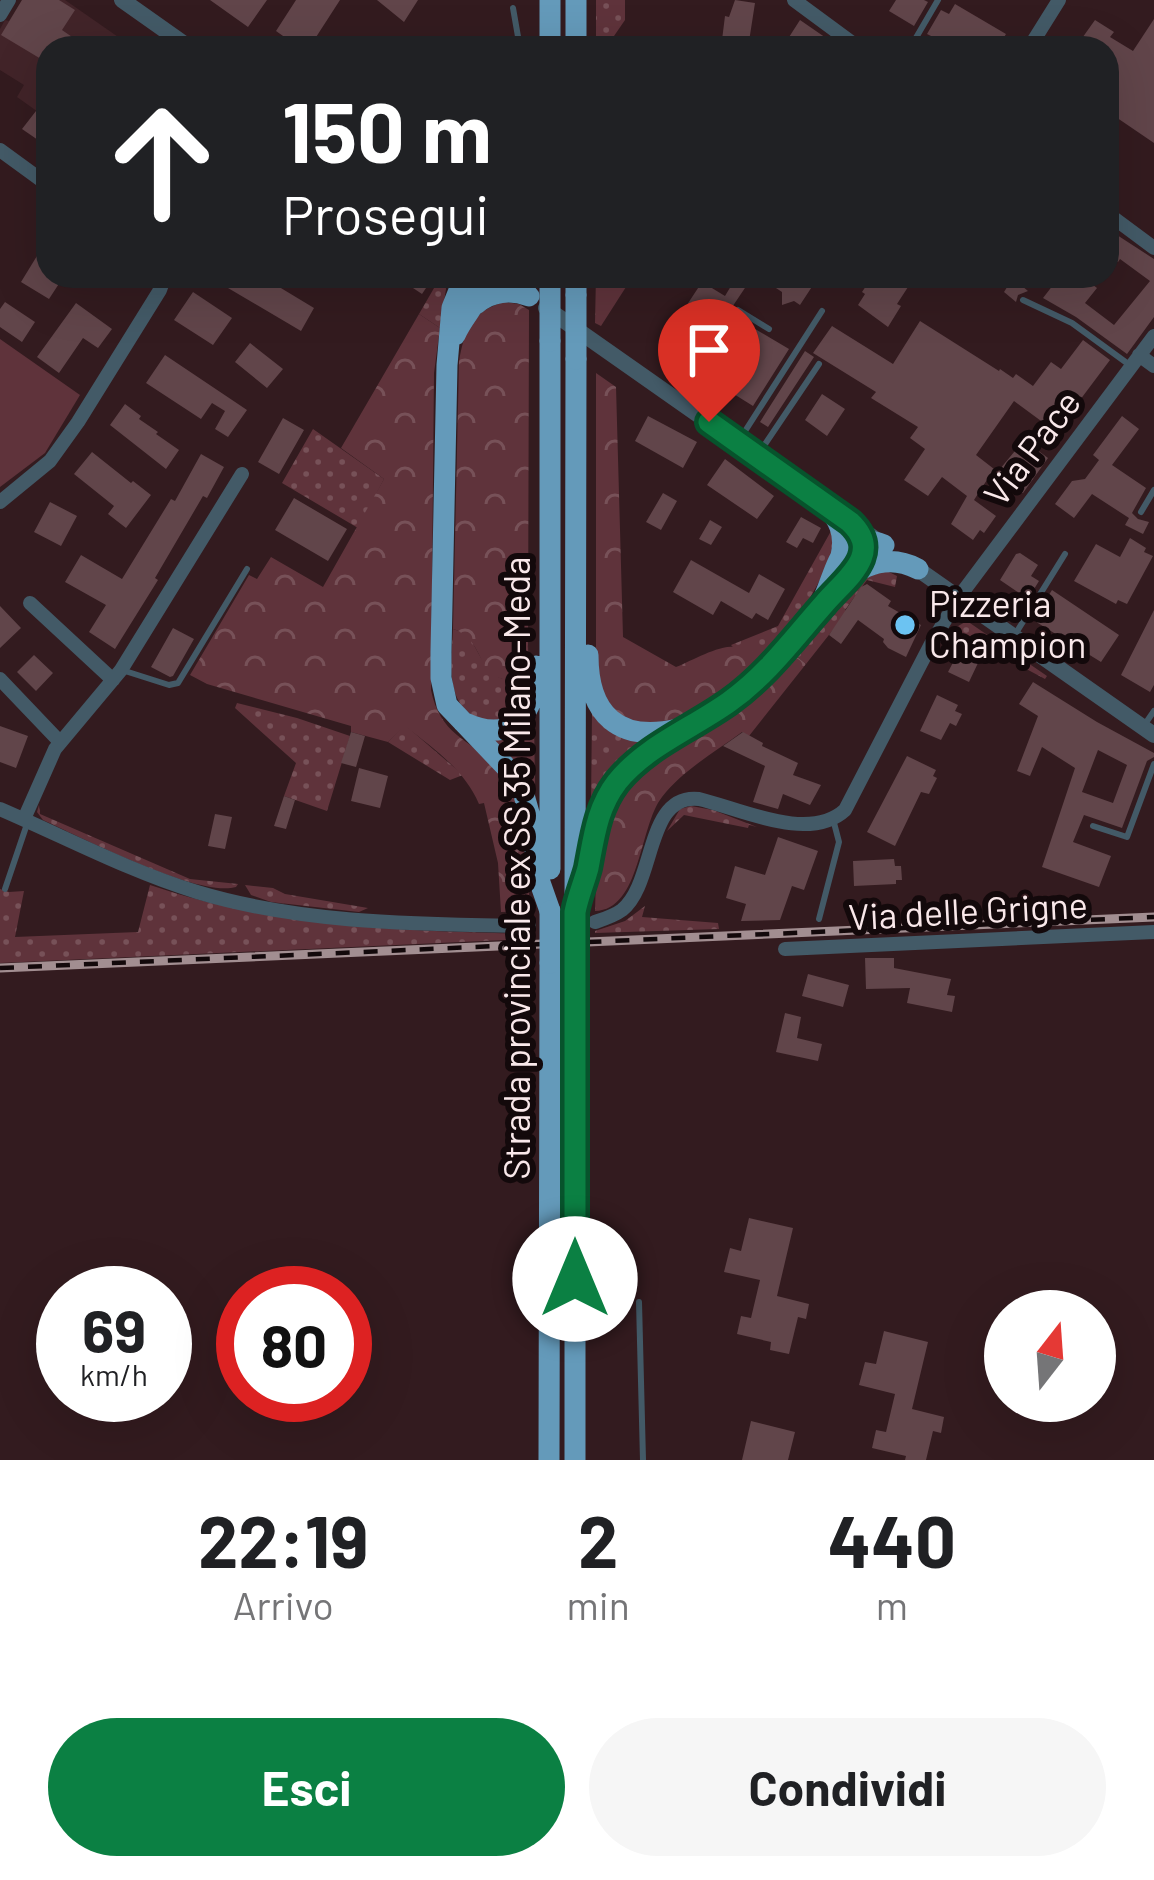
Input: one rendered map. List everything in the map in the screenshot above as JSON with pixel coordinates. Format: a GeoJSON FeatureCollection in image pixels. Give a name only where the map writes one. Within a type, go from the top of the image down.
{"type":"FeatureCollection","features":[{"type":"Feature","properties":{"kind":"highway"},"geometry":{"type":"LineString","coordinates":[[550,0],[550,36]]}},
{"type":"Feature","properties":{"kind":"highway"},"geometry":{"type":"LineString","coordinates":[[576,0],[576,36]]}},
{"type":"Feature","properties":{"kind":"highway"},"geometry":{"type":"LineString","coordinates":[[458,288],[464,306]]}},
{"type":"Feature","properties":{"kind":"highway"},"geometry":{"type":"LineString","coordinates":[[460,288],[464,306],[448,364],[441,678],[452,714],[522,788],[533,827],[537,874],[550,911]]}},
{"type":"Feature","properties":{"kind":"highway"},"geometry":{"type":"LineString","coordinates":[[464,306],[484,288]]}},
{"type":"Feature","properties":{"kind":"highway","name":"Strada provinciale ex SS 35 Milano-Meda"},"geometry":{"type":"LineString","coordinates":[[549,1460],[550,288]]}},
{"type":"Feature","properties":{"kind":"highway","name":"Strada provinciale ex SS 35 Milano-Meda"},"geometry":{"type":"LineString","coordinates":[[575,1460],[575,963],[585,917],[576,575],[576,288]]}},
{"type":"Feature","properties":{"kind":"highway"},"geometry":{"type":"LineString","coordinates":[[464,306],[502,292],[529,296]]}},
{"type":"Feature","properties":{"kind":"highway"},"geometry":{"type":"LineString","coordinates":[[824,503],[841,527],[842,556]]}},
{"type":"Feature","properties":{"kind":"highway"},"geometry":{"type":"LineString","coordinates":[[813,616],[848,546],[866,535]]}},
{"type":"Feature","properties":{"kind":"highway"},"geometry":{"type":"LineString","coordinates":[[585,917],[593,835],[613,788],[642,756],[734,699],[763,673],[844,583],[861,559],[866,535]]}},
{"type":"Feature","properties":{"kind":"highway"},"geometry":{"type":"LineString","coordinates":[[844,583],[864,568],[887,561],[918,569]]}},
{"type":"Feature","properties":{"kind":"highway"},"geometry":{"type":"LineString","coordinates":[[576,575],[586,617],[591,689],[605,715],[625,729],[647,733],[679,729],[701,720]]}},
{"type":"Feature","properties":{"kind":"highway"},"geometry":{"type":"LineString","coordinates":[[452,714],[476,728],[498,730],[515,724],[528,711],[536,686],[538,615],[550,578]]}},
{"type":"Feature","properties":{"kind":"street"},"geometry":{"type":"LineString","coordinates":[[0,15],[9,0]]}},
{"type":"Feature","properties":{"kind":"street"},"geometry":{"type":"LineString","coordinates":[[794,0],[834,36]]}},
{"type":"Feature","properties":{"kind":"street"},"geometry":{"type":"LineString","coordinates":[[1036,36],[1059,0]]}},
{"type":"Feature","properties":{"kind":"street"},"geometry":{"type":"LineString","coordinates":[[125,1],[173,36]]}},
{"type":"Feature","properties":{"kind":"street"},"geometry":{"type":"LineString","coordinates":[[0,150],[36,176]]}},
{"type":"Feature","properties":{"kind":"street"},"geometry":{"type":"LineString","coordinates":[[1119,222],[1154,248]]}},
{"type":"Feature","properties":{"kind":"street"},"geometry":{"type":"LineString","coordinates":[[0,502],[50,461],[161,288]]}},
{"type":"Feature","properties":{"kind":"street"},"geometry":{"type":"LineString","coordinates":[[518,288],[866,535],[1150,724]]}},
{"type":"Feature","properties":{"kind":"street","name":"Via Pace"},"geometry":{"type":"LineString","coordinates":[[959,598],[1154,336]]}},
{"type":"Feature","properties":{"kind":"street"},"geometry":{"type":"LineString","coordinates":[[1135,361],[1154,366]]}},
{"type":"Feature","properties":{"kind":"street"},"geometry":{"type":"LineString","coordinates":[[26,820],[60,742],[117,675],[242,474]]}},
{"type":"Feature","properties":{"kind":"street"},"geometry":{"type":"LineString","coordinates":[[585,917],[622,910],[631,901],[662,821],[677,801],[699,799],[804,825],[833,819],[844,810],[959,598]]}},
{"type":"Feature","properties":{"kind":"street"},"geometry":{"type":"LineString","coordinates":[[30,603],[117,675]]}},
{"type":"Feature","properties":{"kind":"street"},"geometry":{"type":"LineString","coordinates":[[0,679],[60,742]]}},
{"type":"Feature","properties":{"kind":"street"},"geometry":{"type":"LineString","coordinates":[[0,809],[161,879],[256,906],[378,921],[529,926]]}},
{"type":"Feature","properties":{"kind":"street","name":"Via delle Grigne"},"geometry":{"type":"LineString","coordinates":[[785,949],[1154,932]]}},
{"type":"Feature","properties":{"kind":"lane"},"geometry":{"type":"LineString","coordinates":[[917,36],[938,0]]}},
{"type":"Feature","properties":{"kind":"lane"},"geometry":{"type":"LineString","coordinates":[[513,8],[516,36]]}},
{"type":"Feature","properties":{"kind":"lane"},"geometry":{"type":"LineString","coordinates":[[1023,300],[1135,361]]}},
{"type":"Feature","properties":{"kind":"lane"},"geometry":{"type":"LineString","coordinates":[[680,401],[738,310],[769,329]]}},
{"type":"Feature","properties":{"kind":"lane"},"geometry":{"type":"LineString","coordinates":[[738,442],[822,311]]}},
{"type":"Feature","properties":{"kind":"lane"},"geometry":{"type":"LineString","coordinates":[[757,456],[819,364]]}},
{"type":"Feature","properties":{"kind":"lane"},"geometry":{"type":"LineString","coordinates":[[1141,512],[1154,490]]}},
{"type":"Feature","properties":{"kind":"lane"},"geometry":{"type":"LineString","coordinates":[[1014,636],[1065,554]]}},
{"type":"Feature","properties":{"kind":"lane"},"geometry":{"type":"LineString","coordinates":[[117,675],[178,683],[247,569]]}},
{"type":"Feature","properties":{"kind":"lane"},"geometry":{"type":"LineString","coordinates":[[1093,826],[1126,837],[1154,764]]}},
{"type":"Feature","properties":{"kind":"lane"},"geometry":{"type":"LineString","coordinates":[[819,919],[839,842],[833,819]]}},
{"type":"Feature","properties":{"kind":"lane"},"geometry":{"type":"LineString","coordinates":[[5,889],[26,820]]}},
{"type":"Feature","properties":{"kind":"lane"},"geometry":{"type":"LineString","coordinates":[[639,1302],[643,1460]]}},
{"type":"Feature","properties":{"kind":"shaded area"},"geometry":{"type":"Polygon","coordinates":[[[22,0],[65,0],[117,36],[36,36],[36,110],[17,97],[24,85],[0,70],[0,29],[22,0]]]}},
{"type":"Feature","properties":{"kind":"green space"},"geometry":{"type":"Polygon","coordinates":[[[596,0],[625,0],[625,20],[614,36],[596,36],[596,0]]]}},
{"type":"Feature","properties":{"kind":"green space"},"geometry":{"type":"Polygon","coordinates":[[[434,288],[446,288],[440,328],[419,314],[434,288]]]}},
{"type":"Feature","properties":{"kind":"green space"},"geometry":{"type":"Polygon","coordinates":[[[596,288],[625,288],[601,326],[595,323],[596,288]]]}},
{"type":"Feature","properties":{"kind":"green space"},"geometry":{"type":"Polygon","coordinates":[[[504,302],[529,310],[528,645],[521,672],[509,681],[490,675],[471,641],[453,629],[459,362],[471,324],[484,311],[504,302]]]}},
{"type":"Feature","properties":{"kind":"green space"},"geometry":{"type":"Polygon","coordinates":[[[419,314],[440,328],[434,373],[431,690],[451,729],[492,762],[512,789],[527,840],[529,911],[501,912],[498,863],[484,803],[479,804],[447,760],[405,726],[388,742],[190,675],[249,575],[257,579],[271,557],[323,587],[384,479],[341,448],[419,314]]]}},
{"type":"Feature","properties":{"kind":"green space"},"geometry":{"type":"Polygon","coordinates":[[[0,339],[80,395],[45,453],[0,487],[0,339]]]}},
{"type":"Feature","properties":{"kind":"green space"},"geometry":{"type":"Polygon","coordinates":[[[596,373],[616,387],[623,637],[676,667],[728,647],[757,655],[756,664],[734,687],[677,721],[646,725],[609,710],[596,668],[596,373]]]}},
{"type":"Feature","properties":{"kind":"green space"},"geometry":{"type":"Polygon","coordinates":[[[313,429],[384,479],[358,528],[282,483],[313,429]]]}},
{"type":"Feature","properties":{"kind":"green space"},"geometry":{"type":"Polygon","coordinates":[[[831,531],[836,545],[820,580],[780,641],[754,669],[731,645],[778,626],[831,531]]]}},
{"type":"Feature","properties":{"kind":"green space"},"geometry":{"type":"Polygon","coordinates":[[[887,571],[897,576],[895,587],[867,580],[806,664],[796,656],[859,579],[887,571]]]}},
{"type":"Feature","properties":{"kind":"green space"},"geometry":{"type":"Polygon","coordinates":[[[967,621],[1047,676],[1045,679],[996,653],[994,657],[951,630],[967,621]]]}},
{"type":"Feature","properties":{"kind":"green space"},"geometry":{"type":"Polygon","coordinates":[[[453,629],[470,638],[489,669],[501,678],[517,677],[528,645],[529,684],[522,707],[489,721],[476,718],[461,705],[452,674],[453,629]]]}},
{"type":"Feature","properties":{"kind":"green space"},"geometry":{"type":"Polygon","coordinates":[[[796,656],[806,664],[749,736],[742,732],[689,770],[662,797],[622,897],[595,911],[597,848],[623,785],[673,747],[727,717],[796,656]]]}},
{"type":"Feature","properties":{"kind":"green space"},"geometry":{"type":"Polygon","coordinates":[[[237,703],[350,736],[327,811],[284,796],[296,763],[235,708],[237,703]]]}},
{"type":"Feature","properties":{"kind":"green space"},"geometry":{"type":"Polygon","coordinates":[[[592,713],[650,740],[595,806],[591,805],[592,713]]]}},
{"type":"Feature","properties":{"kind":"green space"},"geometry":{"type":"Polygon","coordinates":[[[534,720],[535,785],[529,786],[487,736],[534,720]]]}},
{"type":"Feature","properties":{"kind":"green space"},"geometry":{"type":"Polygon","coordinates":[[[405,725],[463,775],[450,780],[388,742],[405,725]]]}},
{"type":"Feature","properties":{"kind":"green space"},"geometry":{"type":"Polygon","coordinates":[[[39,805],[40,814],[190,879],[238,884],[218,888],[195,884],[140,864],[43,820],[37,812],[39,805]]]}},
{"type":"Feature","properties":{"kind":"green space"},"geometry":{"type":"Polygon","coordinates":[[[691,806],[757,827],[684,815],[667,831],[680,809],[691,806]]]}},
{"type":"Feature","properties":{"kind":"green space"},"geometry":{"type":"Polygon","coordinates":[[[150,885],[290,918],[385,928],[528,934],[528,939],[0,963],[0,889],[24,891],[15,937],[138,932],[150,885]]]}},
{"type":"Feature","properties":{"kind":"green space"},"geometry":{"type":"Polygon","coordinates":[[[245,885],[368,908],[359,912],[271,902],[251,895],[245,885]]]}},
{"type":"Feature","properties":{"kind":"green space"},"geometry":{"type":"Polygon","coordinates":[[[645,906],[642,917],[718,923],[719,929],[595,933],[625,921],[645,906]]]}},
{"type":"Feature","properties":{"kind":"building"},"geometry":{"type":"Polygon","coordinates":[[[22,0],[59,0],[75,10],[62,30],[71,36],[36,36],[36,56],[1,35],[22,0]]]}},
{"type":"Feature","properties":{"kind":"building"},"geometry":{"type":"Polygon","coordinates":[[[210,0],[267,0],[248,27],[210,0]]]}},
{"type":"Feature","properties":{"kind":"building"},"geometry":{"type":"Polygon","coordinates":[[[296,0],[340,0],[317,36],[283,36],[276,31],[296,0]]]}},
{"type":"Feature","properties":{"kind":"building"},"geometry":{"type":"Polygon","coordinates":[[[377,0],[418,0],[404,22],[377,0]]]}},
{"type":"Feature","properties":{"kind":"building"},"geometry":{"type":"Polygon","coordinates":[[[735,0],[755,3],[750,36],[722,36],[725,16],[729,17],[735,0]]]}},
{"type":"Feature","properties":{"kind":"building"},"geometry":{"type":"Polygon","coordinates":[[[896,0],[928,2],[914,26],[889,11],[896,0]]]}},
{"type":"Feature","properties":{"kind":"building"},"geometry":{"type":"Polygon","coordinates":[[[955,4],[1006,34],[927,34],[941,10],[949,14],[955,4]]]}},
{"type":"Feature","properties":{"kind":"building"},"geometry":{"type":"Polygon","coordinates":[[[1154,19],[1154,143],[1119,119],[1119,42],[1133,51],[1154,19]]]}},
{"type":"Feature","properties":{"kind":"building"},"geometry":{"type":"Polygon","coordinates":[[[800,20],[823,36],[790,36],[800,20]]]}},
{"type":"Feature","properties":{"kind":"building"},"geometry":{"type":"Polygon","coordinates":[[[1095,20],[1114,32],[1111,36],[1084,36],[1095,20]]]}},
{"type":"Feature","properties":{"kind":"building"},"geometry":{"type":"Polygon","coordinates":[[[36,111],[36,139],[22,129],[36,111]]]}},
{"type":"Feature","properties":{"kind":"building"},"geometry":{"type":"Polygon","coordinates":[[[1119,236],[1154,259],[1154,317],[1127,354],[1043,298],[1051,288],[1097,288],[1085,303],[1114,325],[1150,281],[1120,259],[1119,236]]]}},
{"type":"Feature","properties":{"kind":"building"},"geometry":{"type":"Polygon","coordinates":[[[36,258],[36,288],[56,288],[49,299],[21,282],[36,258]]]}},
{"type":"Feature","properties":{"kind":"building"},"geometry":{"type":"Polygon","coordinates":[[[228,288],[281,288],[314,308],[301,331],[228,288]]]}},
{"type":"Feature","properties":{"kind":"building"},"geometry":{"type":"Polygon","coordinates":[[[698,288],[712,288],[725,296],[730,288],[745,288],[710,340],[677,320],[698,288]]]}},
{"type":"Feature","properties":{"kind":"building"},"geometry":{"type":"Polygon","coordinates":[[[776,288],[811,288],[800,305],[794,301],[782,305],[782,292],[776,288]]]}},
{"type":"Feature","properties":{"kind":"building"},"geometry":{"type":"Polygon","coordinates":[[[865,288],[907,288],[888,327],[858,305],[865,288]]]}},
{"type":"Feature","properties":{"kind":"building"},"geometry":{"type":"Polygon","coordinates":[[[1006,288],[1028,291],[1018,295],[1016,302],[1004,292],[1006,288]]]}},
{"type":"Feature","properties":{"kind":"building"},"geometry":{"type":"Polygon","coordinates":[[[193,292],[232,318],[213,345],[174,320],[193,292]]]}},
{"type":"Feature","properties":{"kind":"building"},"geometry":{"type":"Polygon","coordinates":[[[5,302],[35,322],[22,342],[0,327],[5,302]]]}},
{"type":"Feature","properties":{"kind":"building"},"geometry":{"type":"Polygon","coordinates":[[[76,303],[112,329],[98,348],[83,338],[59,373],[37,357],[76,303]]]}},
{"type":"Feature","properties":{"kind":"building"},"geometry":{"type":"Polygon","coordinates":[[[740,320],[789,349],[753,406],[705,376],[740,320]]]}},
{"type":"Feature","properties":{"kind":"building"},"geometry":{"type":"Polygon","coordinates":[[[920,321],[999,371],[1013,378],[1016,374],[1033,386],[1051,362],[1061,369],[1083,340],[1110,360],[1056,432],[1014,401],[976,455],[994,469],[974,500],[996,516],[973,540],[951,524],[967,496],[942,477],[928,496],[904,480],[925,449],[910,438],[918,427],[871,398],[876,392],[813,353],[832,326],[893,364],[920,321]]]}},
{"type":"Feature","properties":{"kind":"building"},"geometry":{"type":"Polygon","coordinates":[[[250,343],[283,369],[267,388],[235,362],[250,343]]]}},
{"type":"Feature","properties":{"kind":"building"},"geometry":{"type":"Polygon","coordinates":[[[805,351],[814,357],[768,427],[760,422],[805,351]]]}},
{"type":"Feature","properties":{"kind":"building"},"geometry":{"type":"Polygon","coordinates":[[[165,355],[247,410],[228,437],[215,429],[225,411],[212,403],[201,419],[146,383],[165,355]]]}},
{"type":"Feature","properties":{"kind":"building"},"geometry":{"type":"Polygon","coordinates":[[[822,394],[845,409],[827,436],[805,420],[822,394]]]}},
{"type":"Feature","properties":{"kind":"building"},"geometry":{"type":"Polygon","coordinates":[[[125,404],[179,450],[166,469],[110,425],[125,404]]]}},
{"type":"Feature","properties":{"kind":"building"},"geometry":{"type":"Polygon","coordinates":[[[648,416],[697,442],[683,468],[635,441],[648,416]]]}},
{"type":"Feature","properties":{"kind":"building"},"geometry":{"type":"Polygon","coordinates":[[[1122,416],[1139,429],[1112,465],[1146,488],[1132,513],[1149,522],[1143,534],[1125,525],[1129,518],[1092,494],[1074,518],[1055,504],[1072,481],[1085,479],[1099,460],[1093,455],[1122,416]]]}},
{"type":"Feature","properties":{"kind":"building"},"geometry":{"type":"Polygon","coordinates":[[[283,418],[304,430],[279,474],[258,462],[283,418]]]}},
{"type":"Feature","properties":{"kind":"building"},"geometry":{"type":"Polygon","coordinates":[[[1024,440],[1048,458],[1023,493],[995,475],[1024,440]]]}},
{"type":"Feature","properties":{"kind":"building"},"geometry":{"type":"Polygon","coordinates":[[[92,452],[151,495],[126,528],[108,514],[114,506],[74,474],[92,452]]]}},
{"type":"Feature","properties":{"kind":"building"},"geometry":{"type":"Polygon","coordinates":[[[201,454],[224,467],[115,649],[89,632],[106,605],[65,582],[81,555],[122,579],[201,454]]]}},
{"type":"Feature","properties":{"kind":"building"},"geometry":{"type":"Polygon","coordinates":[[[725,459],[774,496],[757,519],[707,485],[725,459]]]}},
{"type":"Feature","properties":{"kind":"building"},"geometry":{"type":"Polygon","coordinates":[[[663,493],[677,501],[661,530],[646,522],[663,493]]]}},
{"type":"Feature","properties":{"kind":"building"},"geometry":{"type":"Polygon","coordinates":[[[294,498],[347,529],[328,561],[275,530],[294,498]]]}},
{"type":"Feature","properties":{"kind":"building"},"geometry":{"type":"Polygon","coordinates":[[[50,502],[77,516],[61,546],[34,532],[50,502]]]}},
{"type":"Feature","properties":{"kind":"building"},"geometry":{"type":"Polygon","coordinates":[[[801,517],[821,528],[813,543],[803,538],[797,548],[786,542],[801,517]]]}},
{"type":"Feature","properties":{"kind":"building"},"geometry":{"type":"Polygon","coordinates":[[[710,520],[722,527],[711,545],[699,539],[710,520]]]}},
{"type":"Feature","properties":{"kind":"building"},"geometry":{"type":"Polygon","coordinates":[[[1130,538],[1153,556],[1127,604],[1118,600],[1116,604],[1074,581],[1096,544],[1120,557],[1130,538]]]}},
{"type":"Feature","properties":{"kind":"building"},"geometry":{"type":"Polygon","coordinates":[[[1020,553],[1038,565],[1031,576],[1039,581],[1028,599],[1000,580],[1020,553]]]}},
{"type":"Feature","properties":{"kind":"building"},"geometry":{"type":"Polygon","coordinates":[[[691,560],[749,593],[759,574],[785,589],[768,620],[756,613],[752,619],[721,601],[713,615],[673,592],[691,560]]]}},
{"type":"Feature","properties":{"kind":"building"},"geometry":{"type":"Polygon","coordinates":[[[867,584],[891,601],[888,606],[921,625],[906,657],[888,648],[884,639],[858,620],[841,644],[829,635],[867,584]]]}},
{"type":"Feature","properties":{"kind":"building"},"geometry":{"type":"Polygon","coordinates":[[[1052,590],[1119,635],[1101,662],[1033,620],[1052,590]]]}},
{"type":"Feature","properties":{"kind":"building"},"geometry":{"type":"Polygon","coordinates":[[[0,606],[21,628],[0,648],[0,606]]]}},
{"type":"Feature","properties":{"kind":"building"},"geometry":{"type":"Polygon","coordinates":[[[1154,610],[1154,685],[1150,692],[1121,675],[1154,610]]]}},
{"type":"Feature","properties":{"kind":"building"},"geometry":{"type":"Polygon","coordinates":[[[173,628],[194,639],[170,677],[151,667],[173,628]]]}},
{"type":"Feature","properties":{"kind":"building"},"geometry":{"type":"Polygon","coordinates":[[[958,653],[978,663],[969,682],[948,672],[958,653]]]}},
{"type":"Feature","properties":{"kind":"building"},"geometry":{"type":"Polygon","coordinates":[[[34,655],[53,673],[36,691],[17,672],[34,655]]]}},
{"type":"Feature","properties":{"kind":"building"},"geometry":{"type":"Polygon","coordinates":[[[1033,682],[1154,753],[1122,828],[1084,815],[1073,842],[1111,856],[1099,887],[1042,867],[1075,768],[1042,747],[1030,776],[1017,771],[1038,716],[1019,704],[1033,682]],[[1098,750],[1082,792],[1113,803],[1127,765],[1098,750]]]}},
{"type":"Feature","properties":{"kind":"building"},"geometry":{"type":"Polygon","coordinates":[[[937,695],[958,705],[955,711],[962,714],[956,726],[950,723],[941,740],[920,731],[937,695]]]}},
{"type":"Feature","properties":{"kind":"building"},"geometry":{"type":"Polygon","coordinates":[[[0,726],[28,736],[16,768],[0,762],[0,726]]]}},
{"type":"Feature","properties":{"kind":"building"},"geometry":{"type":"Polygon","coordinates":[[[351,732],[365,736],[356,767],[341,763],[351,732]]]}},
{"type":"Feature","properties":{"kind":"building"},"geometry":{"type":"Polygon","coordinates":[[[743,732],[798,763],[793,775],[821,785],[810,805],[783,794],[778,809],[753,802],[765,766],[723,746],[743,732]]]}},
{"type":"Feature","properties":{"kind":"building"},"geometry":{"type":"Polygon","coordinates":[[[907,756],[936,770],[933,776],[937,778],[929,794],[921,792],[895,846],[867,832],[907,756]]]}},
{"type":"Feature","properties":{"kind":"building"},"geometry":{"type":"Polygon","coordinates":[[[359,768],[388,776],[380,808],[351,801],[359,768]]]}},
{"type":"Feature","properties":{"kind":"building"},"geometry":{"type":"Polygon","coordinates":[[[284,796],[295,800],[286,829],[274,826],[284,796]]]}},
{"type":"Feature","properties":{"kind":"building"},"geometry":{"type":"Polygon","coordinates":[[[215,814],[232,817],[225,849],[208,846],[215,814]]]}},
{"type":"Feature","properties":{"kind":"building"},"geometry":{"type":"Polygon","coordinates":[[[778,837],[818,851],[804,890],[792,886],[780,920],[741,921],[746,904],[726,898],[735,866],[765,875],[778,837]]]}},
{"type":"Feature","properties":{"kind":"building"},"geometry":{"type":"Polygon","coordinates":[[[894,859],[895,866],[901,866],[902,880],[854,886],[853,861],[894,859]]]}},
{"type":"Feature","properties":{"kind":"building"},"geometry":{"type":"Polygon","coordinates":[[[865,958],[894,958],[894,968],[951,979],[947,995],[955,996],[952,1012],[907,1003],[910,988],[866,989],[865,958]]]}},
{"type":"Feature","properties":{"kind":"building"},"geometry":{"type":"Polygon","coordinates":[[[808,974],[849,985],[843,1007],[802,996],[808,974]]]}},
{"type":"Feature","properties":{"kind":"building"},"geometry":{"type":"Polygon","coordinates":[[[785,1013],[801,1017],[797,1038],[822,1044],[818,1061],[776,1052],[785,1013]]]}},
{"type":"Feature","properties":{"kind":"building"},"geometry":{"type":"Polygon","coordinates":[[[749,1218],[793,1228],[777,1296],[809,1304],[806,1319],[798,1317],[789,1354],[770,1350],[771,1342],[737,1334],[741,1316],[751,1318],[760,1280],[724,1272],[730,1248],[741,1251],[749,1218]]]}},
{"type":"Feature","properties":{"kind":"building"},"geometry":{"type":"Polygon","coordinates":[[[884,1331],[928,1342],[912,1409],[944,1417],[941,1433],[933,1431],[926,1460],[905,1460],[906,1456],[872,1448],[876,1430],[886,1432],[895,1394],[859,1385],[865,1362],[876,1364],[884,1331]]]}},
{"type":"Feature","properties":{"kind":"building"},"geometry":{"type":"Polygon","coordinates":[[[751,1421],[795,1432],[788,1460],[742,1460],[751,1421]]]}},
{"type":"Feature","properties":{"kind":"railway"},"geometry":{"type":"LineString","coordinates":[[0,968],[1154,917]]}},
{"type":"Feature","properties":{"kind":"place","name":"Pizzeria Champion"},"geometry":{"type":"Point","coordinates":[905,625]}},
{"type":"Feature","properties":{"kind":"route"},"geometry":{"type":"LineString","coordinates":[[575,1279],[575,912],[602,808],[642,756],[734,699],[773,664],[854,572],[863,552],[863,539],[850,522],[709,422]]}}]}
